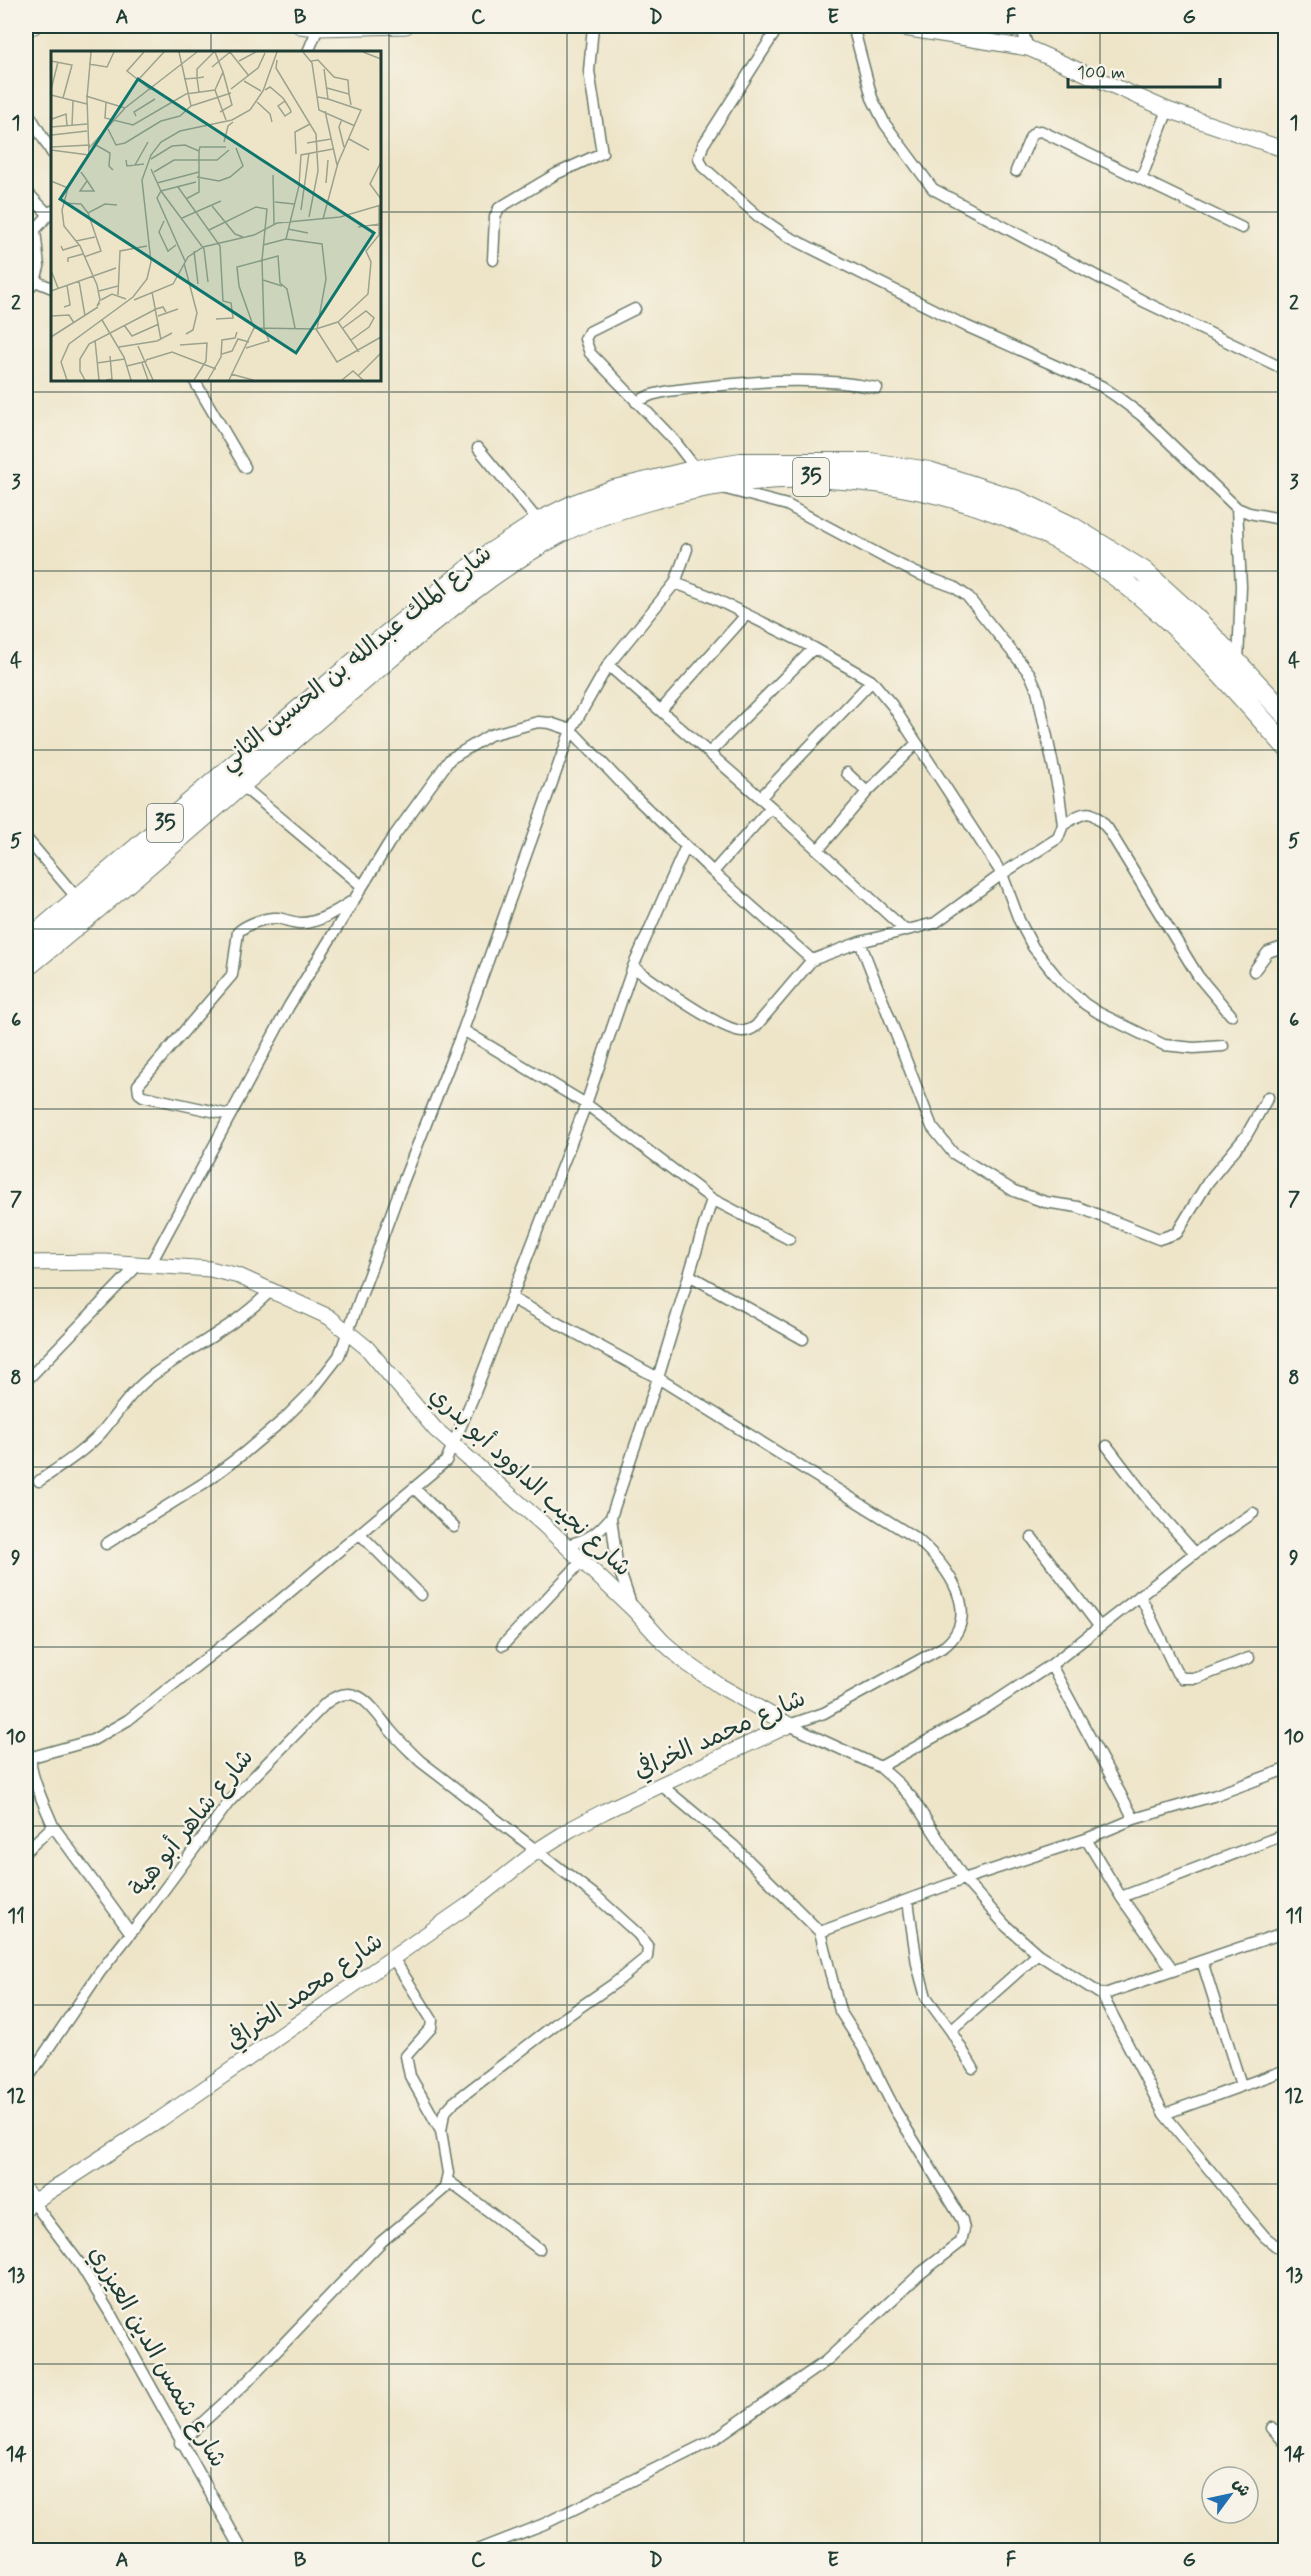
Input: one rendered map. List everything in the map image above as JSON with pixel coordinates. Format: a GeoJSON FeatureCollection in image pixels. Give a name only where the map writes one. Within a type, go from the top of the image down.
{"type":"FeatureCollection","features":[{"type":"Feature","properties":{"kind":"highway","name":"شارع الملك عبدالله بن الحسين الثاني"},"geometry":{"type":"LineString","coordinates":[[311,712],[382,639],[479,561],[539,522],[576,504],[610,491],[697,470],[741,463],[870,463],[929,472],[1018,501],[1072,527],[1143,571],[1197,620],[1286,715]]}},
{"type":"Feature","properties":{"kind":"highway","name":"شارع الملك عبدالله بن الحسين الثاني"},"geometry":{"type":"LineString","coordinates":[[26,943],[77,898],[311,712],[500,572],[556,535],[607,512],[710,484],[793,477],[877,481],[943,494],[1013,517],[1059,541],[1123,582],[1155,608],[1200,652],[1286,746]]}},
{"type":"Feature","properties":{"kind":"highway","name":"شارع الملك عبدالله بن الحسين الثاني"},"geometry":{"type":"LineString","coordinates":[[26,967],[240,784],[278,740]]}},
{"type":"Feature","properties":{"kind":"street"},"geometry":{"type":"LineString","coordinates":[[26,28],[34,26]]}},
{"type":"Feature","properties":{"kind":"street"},"geometry":{"type":"LineString","coordinates":[[300,26],[318,28],[406,26]]}},
{"type":"Feature","properties":{"kind":"street"},"geometry":{"type":"LineString","coordinates":[[493,260],[495,217],[499,208],[556,174],[602,153],[589,71],[593,26]]}},
{"type":"Feature","properties":{"kind":"street"},"geometry":{"type":"LineString","coordinates":[[780,26],[703,145],[699,158],[703,167],[759,217],[788,236],[966,326],[1101,386],[1141,415],[1237,508],[1249,513],[1286,520]]}},
{"type":"Feature","properties":{"kind":"street"},"geometry":{"type":"LineString","coordinates":[[853,26],[872,98],[885,124],[933,189],[1145,302],[1286,370]]}},
{"type":"Feature","properties":{"kind":"street"},"geometry":{"type":"LineString","coordinates":[[891,26],[1028,48],[1168,110],[1286,150]]}},
{"type":"Feature","properties":{"kind":"street"},"geometry":{"type":"LineString","coordinates":[[1021,26],[1028,48]]}},
{"type":"Feature","properties":{"kind":"street"},"geometry":{"type":"LineString","coordinates":[[308,51],[318,28]]}},
{"type":"Feature","properties":{"kind":"street"},"geometry":{"type":"LineString","coordinates":[[26,109],[51,151]]}},
{"type":"Feature","properties":{"kind":"street"},"geometry":{"type":"LineString","coordinates":[[1141,179],[1168,110]]}},
{"type":"Feature","properties":{"kind":"street"},"geometry":{"type":"LineString","coordinates":[[1016,171],[1031,136],[1041,131],[1242,228]]}},
{"type":"Feature","properties":{"kind":"street"},"geometry":{"type":"LineString","coordinates":[[26,191],[50,213],[35,230],[39,267],[35,281],[26,292]]}},
{"type":"Feature","properties":{"kind":"street"},"geometry":{"type":"LineString","coordinates":[[35,281],[51,288]]}},
{"type":"Feature","properties":{"kind":"street"},"geometry":{"type":"LineString","coordinates":[[635,309],[589,332],[585,339],[590,352],[673,439],[697,470]]}},
{"type":"Feature","properties":{"kind":"street"},"geometry":{"type":"LineString","coordinates":[[636,402],[651,395],[668,392],[786,380],[842,381],[877,388]]}},
{"type":"Feature","properties":{"kind":"street"},"geometry":{"type":"LineString","coordinates":[[195,381],[245,467]]}},
{"type":"Feature","properties":{"kind":"street"},"geometry":{"type":"LineString","coordinates":[[478,448],[539,522]]}},
{"type":"Feature","properties":{"kind":"street"},"geometry":{"type":"LineString","coordinates":[[633,967],[692,1006],[743,1031],[756,1026],[812,960],[860,942],[925,927],[945,918],[1002,874],[1053,843],[1062,825],[1059,793],[1037,690],[1030,674],[967,596],[954,587],[916,573],[884,557],[787,505],[710,484]]}},
{"type":"Feature","properties":{"kind":"street"},"geometry":{"type":"LineString","coordinates":[[1237,508],[1241,586],[1238,664]]}},
{"type":"Feature","properties":{"kind":"street"},"geometry":{"type":"LineString","coordinates":[[106,1544],[204,1484],[283,1420],[333,1366],[463,1030],[571,730],[608,665],[675,583],[687,549]]}},
{"type":"Feature","properties":{"kind":"street"},"geometry":{"type":"LineString","coordinates":[[675,583],[814,648],[872,681],[892,705],[1002,874],[1019,920],[1033,947],[1060,981],[1085,1004],[1164,1045],[1194,1048],[1223,1046]]}},
{"type":"Feature","properties":{"kind":"street"},"geometry":{"type":"LineString","coordinates":[[661,710],[746,615]]}},
{"type":"Feature","properties":{"kind":"street"},"geometry":{"type":"LineString","coordinates":[[709,753],[814,648]]}},
{"type":"Feature","properties":{"kind":"street"},"geometry":{"type":"LineString","coordinates":[[608,665],[771,807],[905,930]]}},
{"type":"Feature","properties":{"kind":"street"},"geometry":{"type":"LineString","coordinates":[[760,798],[872,681]]}},
{"type":"Feature","properties":{"kind":"street"},"geometry":{"type":"LineString","coordinates":[[26,1380],[144,1265],[289,1006],[388,843],[450,759],[490,735],[526,725],[550,723],[571,730],[713,872],[812,960]]}},
{"type":"Feature","properties":{"kind":"street"},"geometry":{"type":"LineString","coordinates":[[818,850],[867,792],[917,743]]}},
{"type":"Feature","properties":{"kind":"street"},"geometry":{"type":"LineString","coordinates":[[847,773],[867,792]]}},
{"type":"Feature","properties":{"kind":"street"},"geometry":{"type":"LineString","coordinates":[[240,784],[362,886]]}},
{"type":"Feature","properties":{"kind":"street"},"geometry":{"type":"LineString","coordinates":[[713,872],[771,807]]}},
{"type":"Feature","properties":{"kind":"street"},"geometry":{"type":"LineString","coordinates":[[1062,825],[1084,812],[1094,813],[1099,818],[1198,976],[1231,1015]]}},
{"type":"Feature","properties":{"kind":"street"},"geometry":{"type":"LineString","coordinates":[[26,838],[77,898]]}},
{"type":"Feature","properties":{"kind":"street"},"geometry":{"type":"LineString","coordinates":[[130,1932],[53,1826],[32,1772],[30,1762],[32,1757],[93,1740],[120,1726],[253,1622],[446,1461],[586,1104],[633,967],[686,846]]}},
{"type":"Feature","properties":{"kind":"street"},"geometry":{"type":"LineString","coordinates":[[230,1114],[143,1096],[139,1093],[138,1085],[232,975],[238,932],[245,926],[276,918],[301,923],[309,922],[333,913],[355,899]]}},
{"type":"Feature","properties":{"kind":"street"},"geometry":{"type":"LineString","coordinates":[[860,942],[932,1126],[953,1153],[1014,1191],[1045,1202],[1078,1207],[1158,1239],[1168,1238],[1177,1233],[1208,1182],[1246,1137],[1268,1097]]}},
{"type":"Feature","properties":{"kind":"street"},"geometry":{"type":"LineString","coordinates":[[1254,970],[1268,952],[1286,946]]}},
{"type":"Feature","properties":{"kind":"street"},"geometry":{"type":"LineString","coordinates":[[463,1030],[586,1104],[712,1200],[789,1239]]}},
{"type":"Feature","properties":{"kind":"street"},"geometry":{"type":"LineString","coordinates":[[633,1609],[617,1563],[612,1517],[658,1378],[712,1200]]}},
{"type":"Feature","properties":{"kind":"street","name":"شارع نجيب الداوود أبو بدري"},"geometry":{"type":"LineString","coordinates":[[26,1263],[105,1262],[227,1272],[272,1289],[329,1317],[348,1330],[392,1376],[435,1430],[566,1545],[633,1609],[663,1642],[688,1664],[720,1686],[789,1725]]}},
{"type":"Feature","properties":{"kind":"street"},"geometry":{"type":"LineString","coordinates":[[689,1275],[803,1339]]}},
{"type":"Feature","properties":{"kind":"street"},"geometry":{"type":"LineString","coordinates":[[39,1481],[70,1460],[100,1434],[128,1397],[153,1374],[242,1316],[272,1289]]}},
{"type":"Feature","properties":{"kind":"street","name":"شارع محمد الخرافي"},"geometry":{"type":"LineString","coordinates":[[28,2202],[152,2125],[470,1904],[538,1850],[604,1810],[789,1725],[824,1713],[945,1646],[956,1636],[961,1621],[960,1600],[951,1578],[937,1557],[917,1539],[658,1378],[511,1298]]}},
{"type":"Feature","properties":{"kind":"street"},"geometry":{"type":"LineString","coordinates":[[1107,1446],[1149,1501],[1195,1553]]}},
{"type":"Feature","properties":{"kind":"street"},"geometry":{"type":"LineString","coordinates":[[415,1489],[454,1527]]}},
{"type":"Feature","properties":{"kind":"street"},"geometry":{"type":"LineString","coordinates":[[880,1767],[981,1710],[1051,1665],[1195,1553],[1253,1513]]}},
{"type":"Feature","properties":{"kind":"street"},"geometry":{"type":"LineString","coordinates":[[566,1545],[583,1542],[598,1532],[612,1517]]}},
{"type":"Feature","properties":{"kind":"street"},"geometry":{"type":"LineString","coordinates":[[360,1534],[421,1595]]}},
{"type":"Feature","properties":{"kind":"street"},"geometry":{"type":"LineString","coordinates":[[1032,1538],[1099,1626]]}},
{"type":"Feature","properties":{"kind":"street"},"geometry":{"type":"LineString","coordinates":[[503,1645],[582,1561]]}},
{"type":"Feature","properties":{"kind":"street"},"geometry":{"type":"LineString","coordinates":[[1140,1595],[1177,1673],[1182,1678],[1197,1678],[1249,1658]]}},
{"type":"Feature","properties":{"kind":"street"},"geometry":{"type":"LineString","coordinates":[[1051,1665],[1134,1819]]}},
{"type":"Feature","properties":{"kind":"street","name":"شارع شاهر أبو هية"},"geometry":{"type":"LineString","coordinates":[[26,2081],[86,1992],[229,1802],[326,1703],[342,1694],[360,1697],[369,1704],[397,1738],[420,1761],[474,1804],[538,1850],[626,1923],[645,1943],[648,1954],[615,1983],[522,2049],[453,2103],[444,2113],[441,2131]]}},
{"type":"Feature","properties":{"kind":"street"},"geometry":{"type":"LineString","coordinates":[[789,1725],[880,1767],[912,1798],[964,1879],[1006,1926],[1038,1954],[1102,1995],[1164,2114],[1265,2237],[1286,2254]]}},
{"type":"Feature","properties":{"kind":"street"},"geometry":{"type":"LineString","coordinates":[[820,1932],[964,1879],[1086,1839],[1134,1819],[1213,1796],[1286,1769]]}},
{"type":"Feature","properties":{"kind":"street"},"geometry":{"type":"LineString","coordinates":[[477,2550],[544,2524],[712,2440],[733,2427],[826,2361],[921,2273],[961,2242],[964,2229],[962,2220],[895,2110],[864,2049],[840,2011],[820,1932],[734,1846],[661,1785]]}},
{"type":"Feature","properties":{"kind":"street"},"geometry":{"type":"LineString","coordinates":[[26,1851],[53,1826]]}},
{"type":"Feature","properties":{"kind":"street"},"geometry":{"type":"LineString","coordinates":[[1121,1897],[1286,1834]]}},
{"type":"Feature","properties":{"kind":"street"},"geometry":{"type":"LineString","coordinates":[[1086,1839],[1121,1897],[1173,1970]]}},
{"type":"Feature","properties":{"kind":"street"},"geometry":{"type":"LineString","coordinates":[[908,1901],[917,1964],[926,1997],[951,2031],[973,2068]]}},
{"type":"Feature","properties":{"kind":"street"},"geometry":{"type":"LineString","coordinates":[[1102,1995],[1286,1932]]}},
{"type":"Feature","properties":{"kind":"street"},"geometry":{"type":"LineString","coordinates":[[951,2031],[1038,1954]]}},
{"type":"Feature","properties":{"kind":"street"},"geometry":{"type":"LineString","coordinates":[[180,2443],[247,2382],[381,2242],[445,2188],[447,2180],[441,2131],[410,2076],[406,2056],[430,2028],[432,2020],[393,1958]]}},
{"type":"Feature","properties":{"kind":"street"},"geometry":{"type":"LineString","coordinates":[[1202,1961],[1242,2085]]}},
{"type":"Feature","properties":{"kind":"street"},"geometry":{"type":"LineString","coordinates":[[1164,2114],[1286,2070]]}},
{"type":"Feature","properties":{"kind":"street"},"geometry":{"type":"LineString","coordinates":[[447,2180],[539,2249]]}},
{"type":"Feature","properties":{"kind":"street","name":"شارع شمس الدين العيزري"},"geometry":{"type":"LineString","coordinates":[[28,2202],[80,2264],[110,2313],[180,2443],[242,2550]]}},
{"type":"Feature","properties":{"kind":"street"},"geometry":{"type":"LineString","coordinates":[[1272,2428],[1286,2444]]}}]}
